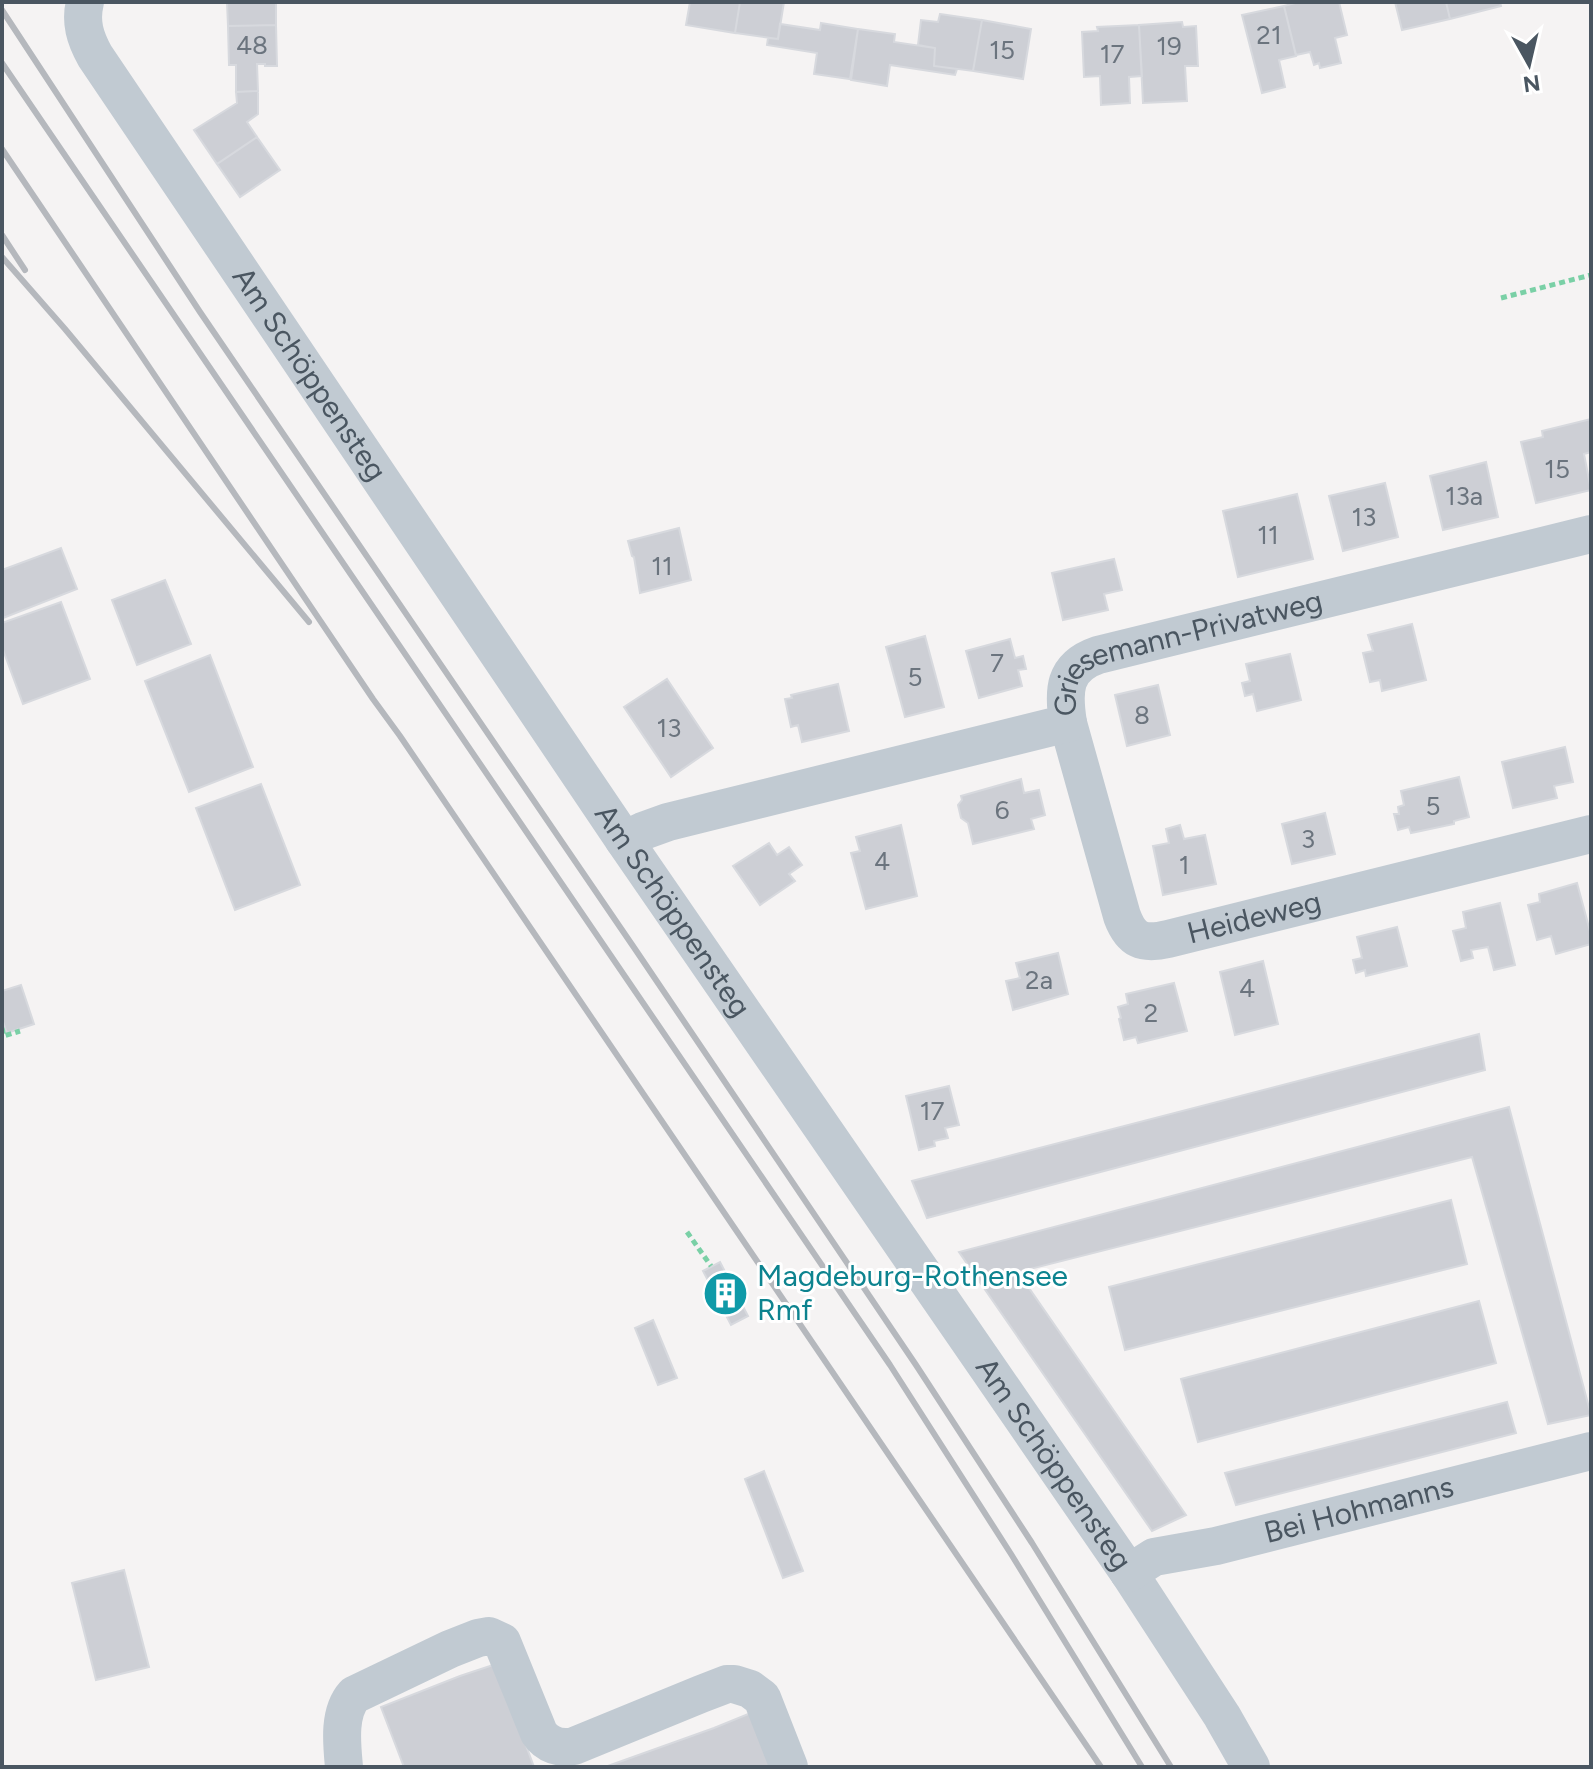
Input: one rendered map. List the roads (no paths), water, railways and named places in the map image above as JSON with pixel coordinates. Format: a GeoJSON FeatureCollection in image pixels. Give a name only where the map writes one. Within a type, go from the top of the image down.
{"type":"FeatureCollection","features":[{"type":"Feature","properties":{"kind":"street","name":"Am Schöppensteg"},"geometry":{"type":"LineString","coordinates":[[85,2],[83,28],[95,56],[624,840],[1129,1573],[1222,1716],[1251,1767]]}},
{"type":"Feature","properties":{"kind":"street","name":"Griesemann-Privatweg"},"geometry":{"type":"LineString","coordinates":[[624,840],[668,822],[1068,723],[1068,679],[1076,667],[1089,658],[1591,534]]}},
{"type":"Feature","properties":{"kind":"street","name":"Heideweg"},"geometry":{"type":"LineString","coordinates":[[1068,723],[1122,916],[1130,933],[1146,941],[1168,939],[1591,834]]}},
{"type":"Feature","properties":{"kind":"street","name":"Bei Hohmanns"},"geometry":{"type":"LineString","coordinates":[[1129,1573],[1154,1557],[1216,1546],[1591,1451]]}},
{"type":"Feature","properties":{"kind":"street"},"geometry":{"type":"LineString","coordinates":[[344,1767],[344,1722],[348,1703],[354,1695],[450,1649],[489,1636],[502,1642],[539,1733],[551,1744],[574,1746],[712,1689],[734,1684],[750,1689],[762,1698],[789,1767]]}},
{"type":"Feature","properties":{"kind":"railway"},"geometry":{"type":"LineString","coordinates":[[2,10],[200,312],[916,1365],[1032,1543],[1171,1767]]}},
{"type":"Feature","properties":{"kind":"railway"},"geometry":{"type":"LineString","coordinates":[[2,63],[890,1365],[1142,1767]]}},
{"type":"Feature","properties":{"kind":"railway"},"geometry":{"type":"LineString","coordinates":[[2,149],[1101,1767]]}},
{"type":"Feature","properties":{"kind":"railway"},"geometry":{"type":"LineString","coordinates":[[2,235],[25,270]]}},
{"type":"Feature","properties":{"kind":"railway"},"geometry":{"type":"LineString","coordinates":[[2,257],[309,622]]}},
{"type":"Feature","properties":{"kind":"place","name":"Magdeburg-Rothensee Rmf"},"geometry":{"type":"Point","coordinates":[726,1293]}}]}
